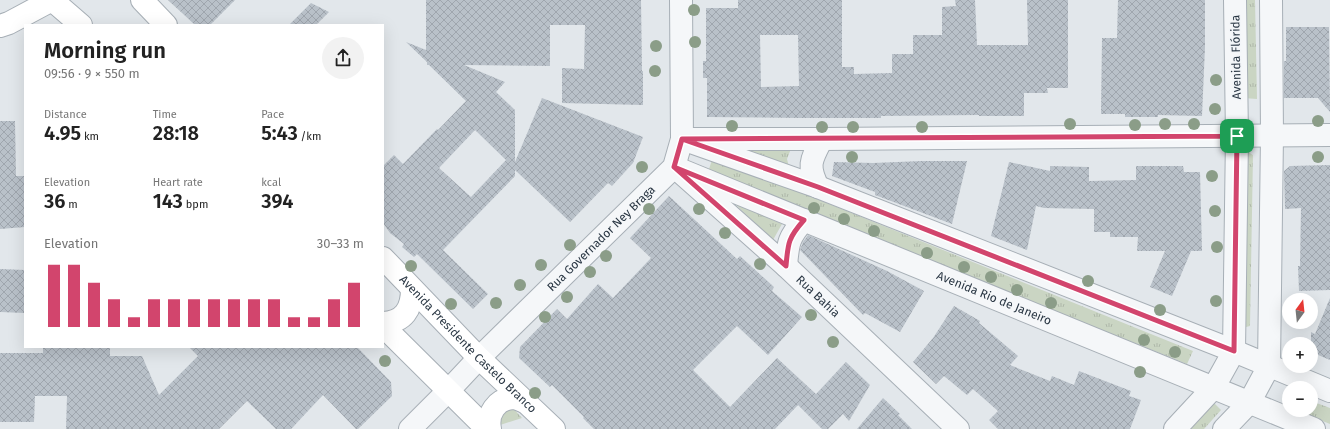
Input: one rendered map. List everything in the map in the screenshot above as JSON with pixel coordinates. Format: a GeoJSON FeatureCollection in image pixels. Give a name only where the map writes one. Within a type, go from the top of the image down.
{"type":"FeatureCollection","features":[{"type":"Feature","properties":{"kind":"main road"},"geometry":{"type":"LineString","coordinates":[[0,26],[9,23],[52,0],[80,24]]}},
{"type":"Feature","properties":{"kind":"main road"},"geometry":{"type":"LineString","coordinates":[[142,0],[165,24]]}},
{"type":"Feature","properties":{"kind":"main road","name":"Avenida Presidente Castelo Branco"},"geometry":{"type":"LineString","coordinates":[[384,259],[412,290],[479,358],[554,429]]}},
{"type":"Feature","properties":{"kind":"main road"},"geometry":{"type":"LineString","coordinates":[[384,324],[401,318],[408,310],[412,300],[412,290]]}},
{"type":"Feature","properties":{"kind":"main road"},"geometry":{"type":"LineString","coordinates":[[384,325],[486,429]]}},
{"type":"Feature","properties":{"kind":"main road"},"geometry":{"type":"LineString","coordinates":[[490,429],[488,421],[492,410],[501,401],[513,398],[525,402]]}},
{"type":"Feature","properties":{"kind":"street","name":"Rua Governador Ney Braga"},"geometry":{"type":"LineString","coordinates":[[410,429],[479,358],[674,167],[682,139],[681,0]]}},
{"type":"Feature","properties":{"kind":"street","name":"Avenida Flórida"},"geometry":{"type":"LineString","coordinates":[[1175,429],[1214,387],[1234,351],[1237,136],[1235,0]]}},
{"type":"Feature","properties":{"kind":"street"},"geometry":{"type":"LineString","coordinates":[[1224,429],[1249,403],[1269,366],[1272,135],[1271,0]]}},
{"type":"Feature","properties":{"kind":"street"},"geometry":{"type":"LineString","coordinates":[[682,139],[1330,135]]}},
{"type":"Feature","properties":{"kind":"street"},"geometry":{"type":"LineString","coordinates":[[682,139],[818,187],[1234,351],[1330,391]]}},
{"type":"Feature","properties":{"kind":"street"},"geometry":{"type":"LineString","coordinates":[[818,187],[811,165],[814,154],[822,139]]}},
{"type":"Feature","properties":{"kind":"street","name":"Avenida Rio de Janeiro"},"geometry":{"type":"LineString","coordinates":[[674,167],[1314,429]]}},
{"type":"Feature","properties":{"kind":"street","name":"Rua Bahia"},"geometry":{"type":"LineString","coordinates":[[674,167],[786,266],[958,429]]}},
{"type":"Feature","properties":{"kind":"street"},"geometry":{"type":"LineString","coordinates":[[786,266],[788,247],[791,237],[804,220]]}},
{"type":"Feature","properties":{"kind":"green space"},"geometry":{"type":"Polygon","coordinates":[[[1242,0],[1255,0],[1257,99],[1243,98],[1242,0]]]}},
{"type":"Feature","properties":{"kind":"green space"},"geometry":{"type":"Polygon","coordinates":[[[725,146],[792,146],[787,159],[789,167],[725,146]]]}},
{"type":"Feature","properties":{"kind":"green space"},"geometry":{"type":"Polygon","coordinates":[[[1246,151],[1253,155],[1250,326],[1242,328],[1246,151]]]}},
{"type":"Feature","properties":{"kind":"green space"},"geometry":{"type":"Polygon","coordinates":[[[713,157],[1193,351],[1187,364],[708,172],[713,157]]]}},
{"type":"Feature","properties":{"kind":"green space"},"geometry":{"type":"Polygon","coordinates":[[[735,204],[782,224],[773,240],[735,204]]]}},
{"type":"Feature","properties":{"kind":"green space"},"geometry":{"type":"Polygon","coordinates":[[[1213,402],[1221,410],[1204,429],[1186,429],[1213,402]]]}},
{"type":"Feature","properties":{"kind":"green space"},"geometry":{"type":"Polygon","coordinates":[[[1318,404],[1330,408],[1330,424],[1312,417],[1318,417],[1318,404]]]}},
{"type":"Feature","properties":{"kind":"green space"},"geometry":{"type":"Polygon","coordinates":[[[512,407],[522,418],[497,426],[494,417],[512,407]]]}},
{"type":"Feature","properties":{"kind":"building"},"geometry":{"type":"Polygon","coordinates":[[[168,0],[235,0],[211,24],[194,24],[168,0]]]}},
{"type":"Feature","properties":{"kind":"building"},"geometry":{"type":"Polygon","coordinates":[[[426,0],[641,0],[643,105],[562,103],[562,68],[584,69],[585,25],[550,25],[550,66],[464,65],[505,82],[496,92],[515,110],[515,162],[542,98],[643,137],[633,163],[612,186],[608,183],[570,222],[515,170],[515,176],[443,250],[488,294],[473,309],[417,254],[414,257],[402,247],[404,244],[390,233],[384,224],[384,165],[394,155],[403,164],[466,101],[429,65],[427,65],[427,62],[406,42],[426,50],[426,0]],[[475,130],[439,168],[471,197],[506,160],[475,130]]]}},
{"type":"Feature","properties":{"kind":"building"},"geometry":{"type":"Polygon","coordinates":[[[738,0],[842,0],[842,67],[854,67],[854,74],[892,73],[892,54],[913,54],[913,35],[942,35],[942,7],[956,6],[955,0],[975,0],[977,45],[1028,45],[1027,0],[1068,0],[1068,88],[1047,88],[1048,93],[1024,93],[1024,116],[881,116],[881,118],[707,117],[707,78],[703,78],[703,61],[706,61],[706,8],[738,8],[738,0]],[[760,35],[761,87],[799,86],[798,35],[760,35]]]}},
{"type":"Feature","properties":{"kind":"building"},"geometry":{"type":"Polygon","coordinates":[[[1118,0],[1205,0],[1205,47],[1202,116],[1158,115],[1158,117],[1125,117],[1125,114],[1101,114],[1102,38],[1117,38],[1118,0]]]}},
{"type":"Feature","properties":{"kind":"building"},"geometry":{"type":"Polygon","coordinates":[[[311,3],[329,12],[317,24],[290,24],[311,3]]]}},
{"type":"Feature","properties":{"kind":"building"},"geometry":{"type":"Polygon","coordinates":[[[1286,27],[1329,27],[1330,112],[1318,98],[1284,98],[1286,27]]]}},
{"type":"Feature","properties":{"kind":"building"},"geometry":{"type":"Polygon","coordinates":[[[0,121],[15,121],[16,176],[24,176],[24,227],[0,229],[0,121]]]}},
{"type":"Feature","properties":{"kind":"building"},"geometry":{"type":"Polygon","coordinates":[[[967,161],[952,224],[875,195],[875,192],[832,176],[834,162],[873,163],[967,161]]]}},
{"type":"Feature","properties":{"kind":"building"},"geometry":{"type":"Polygon","coordinates":[[[1009,162],[1050,171],[1050,166],[1089,167],[1089,181],[1136,180],[1136,166],[1183,166],[1184,172],[1200,172],[1202,251],[1191,251],[1172,296],[1150,287],[1165,251],[1137,251],[1138,237],[1110,237],[1110,232],[1094,232],[1094,209],[1044,208],[1036,206],[1027,250],[991,236],[1009,162]]]}},
{"type":"Feature","properties":{"kind":"building"},"geometry":{"type":"Polygon","coordinates":[[[1330,165],[1330,290],[1299,291],[1298,266],[1300,266],[1301,208],[1285,209],[1284,171],[1290,166],[1330,165]]]}},
{"type":"Feature","properties":{"kind":"building"},"geometry":{"type":"Polygon","coordinates":[[[669,196],[737,259],[740,256],[774,287],[772,291],[802,317],[768,355],[737,326],[693,370],[730,407],[777,358],[816,394],[846,362],[870,385],[849,421],[843,414],[828,429],[822,429],[798,405],[775,429],[594,429],[552,385],[550,387],[519,358],[520,347],[557,309],[567,319],[598,284],[613,298],[651,258],[630,238],[669,196]]]}},
{"type":"Feature","properties":{"kind":"building"},"geometry":{"type":"Polygon","coordinates":[[[808,235],[887,271],[924,291],[900,332],[865,313],[863,315],[800,250],[808,235]]]}},
{"type":"Feature","properties":{"kind":"building"},"geometry":{"type":"Polygon","coordinates":[[[0,269],[24,270],[24,313],[0,312],[0,269]]]}},
{"type":"Feature","properties":{"kind":"building"},"geometry":{"type":"Polygon","coordinates":[[[1330,298],[1330,360],[1318,355],[1318,337],[1311,337],[1311,332],[1315,334],[1330,298]]]}},
{"type":"Feature","properties":{"kind":"building"},"geometry":{"type":"Polygon","coordinates":[[[954,306],[980,321],[979,323],[1018,356],[1010,365],[1050,381],[1052,376],[1074,385],[1079,371],[1131,391],[1129,396],[1141,400],[1130,429],[998,429],[989,420],[998,411],[973,389],[967,395],[944,376],[936,384],[913,362],[933,338],[954,306]]]}},
{"type":"Feature","properties":{"kind":"building"},"geometry":{"type":"Polygon","coordinates":[[[43,348],[110,348],[110,356],[142,356],[159,395],[198,356],[190,348],[358,348],[391,382],[392,396],[358,429],[356,429],[323,395],[291,429],[276,429],[247,401],[219,429],[66,429],[67,396],[35,396],[34,422],[0,422],[0,353],[43,353],[43,348]]]}},
{"type":"Feature","properties":{"kind":"building"},"geometry":{"type":"Polygon","coordinates":[[[883,398],[900,414],[898,415],[912,429],[857,429],[883,398]]]}},
{"type":"Feature","properties":{"kind":"route"},"geometry":{"type":"LineString","coordinates":[[1237,136],[682,139],[674,167],[804,220],[794,231],[791,237],[788,247],[786,266],[674,167],[682,139],[818,187],[1234,351],[1237,136]]}}]}
